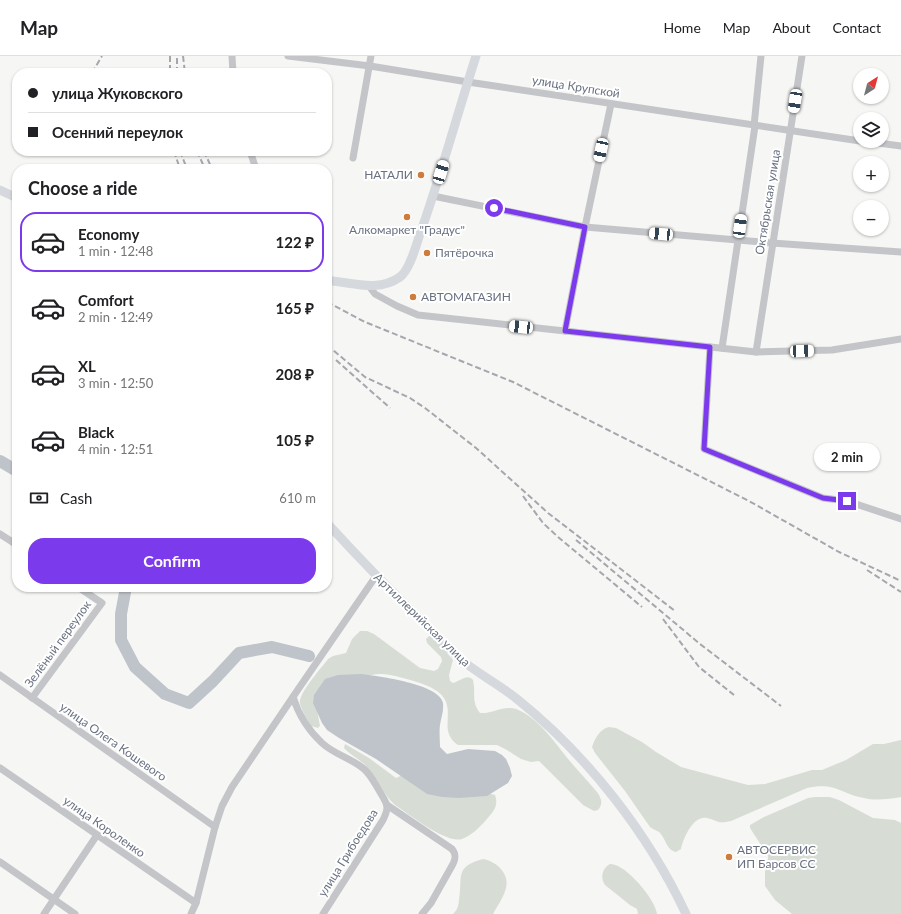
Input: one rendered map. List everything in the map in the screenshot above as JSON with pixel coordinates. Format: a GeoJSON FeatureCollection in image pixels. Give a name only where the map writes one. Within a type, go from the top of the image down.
{"type":"FeatureCollection","features":[{"type":"Feature","properties":{"kind":"main road"},"geometry":{"type":"LineString","coordinates":[[332,282],[369,286],[386,284],[401,277],[409,263],[433,196],[476,56]]}},
{"type":"Feature","properties":{"kind":"main road"},"geometry":{"type":"LineString","coordinates":[[0,190],[12,196]]}},
{"type":"Feature","properties":{"kind":"main road","name":"Артиллерийская улица"},"geometry":{"type":"LineString","coordinates":[[332,528],[376,576],[459,658],[516,698],[542,720],[575,753],[617,803],[663,871],[686,914]]}},
{"type":"Feature","properties":{"kind":"street"},"geometry":{"type":"LineString","coordinates":[[232,56],[233,68]]}},
{"type":"Feature","properties":{"kind":"street","name":"улица Крупской"},"geometry":{"type":"LineString","coordinates":[[288,56],[370,66],[754,126],[853,140]]}},
{"type":"Feature","properties":{"kind":"street"},"geometry":{"type":"LineString","coordinates":[[353,158],[371,56]]}},
{"type":"Feature","properties":{"kind":"street","name":"Октябрьская улица"},"geometry":{"type":"LineString","coordinates":[[722,348],[754,126],[761,56]]}},
{"type":"Feature","properties":{"kind":"street","name":"Октябрьская улица"},"geometry":{"type":"LineString","coordinates":[[756,352],[802,56]]}},
{"type":"Feature","properties":{"kind":"street"},"geometry":{"type":"LineString","coordinates":[[565,331],[611,104]]}},
{"type":"Feature","properties":{"kind":"street","name":"улица Крупской"},"geometry":{"type":"LineString","coordinates":[[889,144],[901,146]]}},
{"type":"Feature","properties":{"kind":"street"},"geometry":{"type":"LineString","coordinates":[[433,196],[585,227],[772,244],[901,252]]}},
{"type":"Feature","properties":{"kind":"street"},"geometry":{"type":"LineString","coordinates":[[369,286],[375,294],[418,316],[756,352],[832,350],[901,339]]}},
{"type":"Feature","properties":{"kind":"street"},"geometry":{"type":"LineString","coordinates":[[710,347],[704,449],[823,498],[847,501],[901,519]]}},
{"type":"Feature","properties":{"kind":"street"},"geometry":{"type":"LineString","coordinates":[[0,534],[12,542]]}},
{"type":"Feature","properties":{"kind":"street"},"geometry":{"type":"LineString","coordinates":[[191,914],[196,903],[215,827],[222,806],[232,787],[376,576]]}},
{"type":"Feature","properties":{"kind":"street","name":"Зелёный переулок"},"geometry":{"type":"LineString","coordinates":[[32,698],[102,603],[86,592]]}},
{"type":"Feature","properties":{"kind":"street","name":"улица Олега Кошевого"},"geometry":{"type":"LineString","coordinates":[[0,675],[215,827]]}},
{"type":"Feature","properties":{"kind":"street","name":"улица Грибоедова"},"geometry":{"type":"LineString","coordinates":[[292,698],[299,714],[316,737],[332,752],[345,757],[365,770],[372,779],[387,806],[384,820],[323,914]]}},
{"type":"Feature","properties":{"kind":"street","name":"улица Короленко"},"geometry":{"type":"LineString","coordinates":[[0,768],[196,903]]}},
{"type":"Feature","properties":{"kind":"street"},"geometry":{"type":"LineString","coordinates":[[387,806],[452,849],[455,853],[453,864],[431,903],[422,914]]}},
{"type":"Feature","properties":{"kind":"street"},"geometry":{"type":"LineString","coordinates":[[44,914],[97,836]]}},
{"type":"Feature","properties":{"kind":"street"},"geometry":{"type":"LineString","coordinates":[[0,862],[75,914]]}},
{"type":"Feature","properties":{"kind":"shaded area"},"geometry":{"type":"Polygon","coordinates":[[[360,631],[367,631],[374,634],[420,668],[434,671],[438,669],[442,661],[441,657],[427,643],[426,639],[429,636],[433,637],[453,660],[449,675],[450,681],[453,683],[466,677],[473,680],[475,701],[477,709],[480,713],[511,708],[516,709],[532,718],[546,731],[572,764],[597,792],[600,797],[601,806],[598,810],[594,811],[583,805],[539,761],[531,762],[521,759],[497,745],[458,745],[449,735],[448,708],[442,695],[428,686],[392,675],[374,674],[357,680],[338,690],[316,705],[320,726],[318,728],[311,726],[300,703],[303,693],[328,659],[333,656],[346,653],[352,639],[360,631]]]}},
{"type":"Feature","properties":{"kind":"shaded area"},"geometry":{"type":"Polygon","coordinates":[[[361,674],[407,682],[420,686],[439,696],[443,703],[440,728],[440,747],[447,754],[468,749],[495,751],[506,759],[510,768],[512,776],[508,783],[487,796],[459,798],[427,794],[376,759],[327,730],[322,723],[313,703],[314,695],[325,679],[338,675],[361,674]]]}},
{"type":"Feature","properties":{"kind":"shaded area"},"geometry":{"type":"Polygon","coordinates":[[[609,727],[616,728],[642,742],[681,767],[748,785],[765,784],[812,770],[822,770],[846,760],[873,744],[884,744],[901,740],[901,797],[869,799],[831,787],[825,786],[807,788],[731,821],[720,822],[707,818],[697,820],[686,834],[681,849],[676,852],[670,849],[659,832],[650,827],[625,791],[595,753],[592,747],[596,737],[600,732],[609,727]]]}},
{"type":"Feature","properties":{"kind":"shaded area"},"geometry":{"type":"Polygon","coordinates":[[[345,744],[369,758],[396,778],[407,773],[495,795],[495,809],[476,831],[462,839],[455,839],[437,833],[395,805],[366,766],[344,748],[345,744]]]}},
{"type":"Feature","properties":{"kind":"shaded area"},"geometry":{"type":"Polygon","coordinates":[[[830,797],[839,800],[873,818],[895,820],[901,823],[901,914],[792,914],[775,900],[765,886],[765,872],[768,856],[750,828],[750,825],[764,817],[808,798],[830,797]]]}},
{"type":"Feature","properties":{"kind":"shaded area"},"geometry":{"type":"Polygon","coordinates":[[[483,859],[493,862],[504,873],[507,883],[502,898],[493,914],[453,914],[458,906],[461,879],[464,869],[468,865],[483,859]]]}},
{"type":"Feature","properties":{"kind":"shaded area"},"geometry":{"type":"Polygon","coordinates":[[[610,864],[624,869],[639,883],[651,900],[657,914],[638,914],[637,909],[605,885],[602,876],[605,868],[610,864]]]}},
{"type":"Feature","properties":{"kind":"waterway"},"geometry":{"type":"LineString","coordinates":[[0,461],[12,468]]}},
{"type":"Feature","properties":{"kind":"waterway"},"geometry":{"type":"LineString","coordinates":[[125,592],[121,614],[121,640],[135,667],[165,694],[189,703],[213,681],[239,653],[272,647],[309,656]]}},
{"type":"Feature","properties":{"kind":"railway"},"geometry":{"type":"LineString","coordinates":[[95,68],[102,56]]}},
{"type":"Feature","properties":{"kind":"railway"},"geometry":{"type":"LineString","coordinates":[[170,56],[170,68]]}},
{"type":"Feature","properties":{"kind":"railway"},"geometry":{"type":"LineString","coordinates":[[177,56],[177,68]]}},
{"type":"Feature","properties":{"kind":"railway"},"geometry":{"type":"LineString","coordinates":[[183,56],[184,68]]}},
{"type":"Feature","properties":{"kind":"railway"},"geometry":{"type":"LineString","coordinates":[[176,156],[178,164]]}},
{"type":"Feature","properties":{"kind":"railway"},"geometry":{"type":"LineString","coordinates":[[182,156],[185,164]]}},
{"type":"Feature","properties":{"kind":"railway"},"geometry":{"type":"LineString","coordinates":[[199,156],[203,164]]}},
{"type":"Feature","properties":{"kind":"railway"},"geometry":{"type":"LineString","coordinates":[[206,156],[210,164]]}},
{"type":"Feature","properties":{"kind":"railway"},"geometry":{"type":"LineString","coordinates":[[332,305],[365,322],[513,382],[749,501],[839,552],[901,581]]}},
{"type":"Feature","properties":{"kind":"railway"},"geometry":{"type":"LineString","coordinates":[[332,349],[365,377],[410,398],[425,408],[476,448],[548,513],[675,611]]}},
{"type":"Feature","properties":{"kind":"railway"},"geometry":{"type":"LineString","coordinates":[[336,360],[390,408]]}},
{"type":"Feature","properties":{"kind":"railway"},"geometry":{"type":"LineString","coordinates":[[523,496],[543,523],[558,537],[642,607]]}},
{"type":"Feature","properties":{"kind":"railway"},"geometry":{"type":"LineString","coordinates":[[576,540],[700,644],[781,706]]}},
{"type":"Feature","properties":{"kind":"railway"},"geometry":{"type":"LineString","coordinates":[[867,570],[901,592]]}},
{"type":"Feature","properties":{"kind":"railway"},"geometry":{"type":"LineString","coordinates":[[663,619],[699,667],[734,695]]}},
{"type":"Feature","properties":{"kind":"place","name":"НАТАЛИ"},"geometry":{"type":"Point","coordinates":[421,175]}},
{"type":"Feature","properties":{"kind":"place","name":"Алкомаркет \"Градус\""},"geometry":{"type":"Point","coordinates":[407,217]}},
{"type":"Feature","properties":{"kind":"place","name":"Пятёрочка"},"geometry":{"type":"Point","coordinates":[427,253]}},
{"type":"Feature","properties":{"kind":"place","name":"АВТОМАГАЗИН"},"geometry":{"type":"Point","coordinates":[413,297]}},
{"type":"Feature","properties":{"kind":"place","name":"АВТОСЕРВИС ИП Барсов СС"},"geometry":{"type":"Point","coordinates":[729,857]}},
{"type":"Feature","properties":{"kind":"route"},"geometry":{"type":"LineString","coordinates":[[494,208],[585,227],[565,331],[710,347],[704,449],[823,498],[847,501]]}}]}
